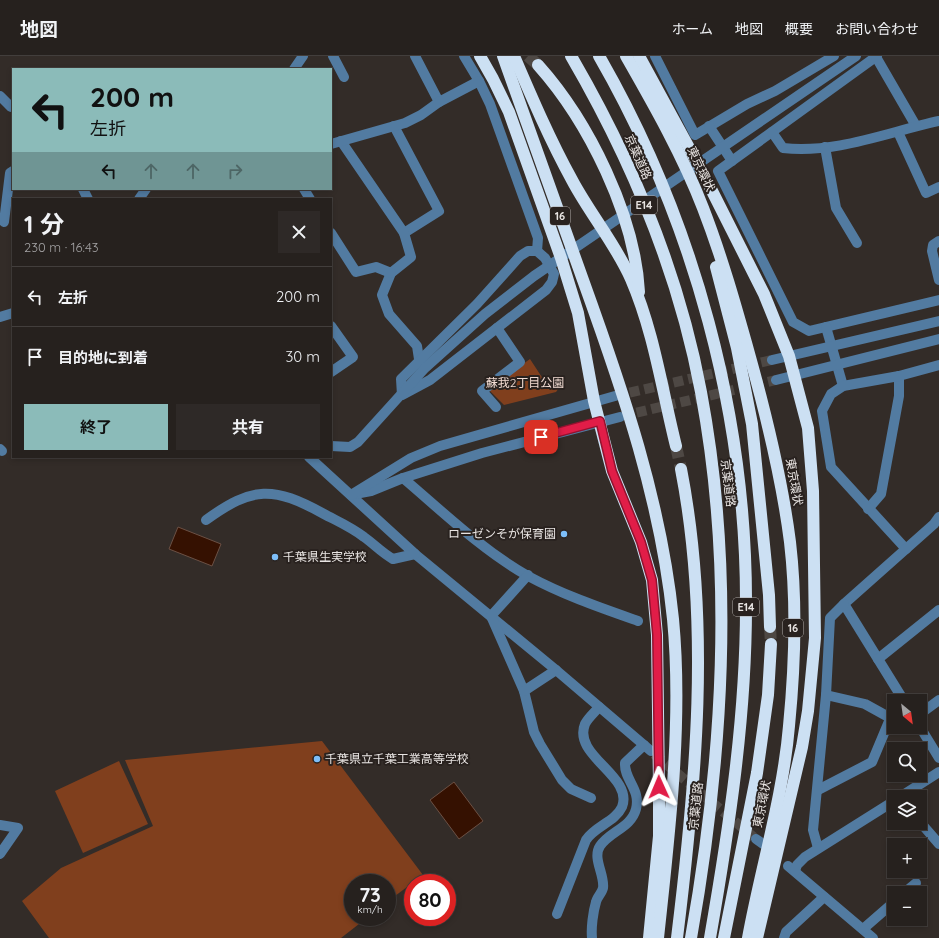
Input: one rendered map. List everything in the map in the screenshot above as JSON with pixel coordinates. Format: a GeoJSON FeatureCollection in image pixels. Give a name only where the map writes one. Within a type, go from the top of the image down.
{"type":"FeatureCollection","features":[{"type":"Feature","properties":{"kind":"highway"},"geometry":{"type":"LineString","coordinates":[[480,56],[509,112],[561,258],[578,313],[594,401],[612,471],[641,542],[652,580],[657,635],[659,836],[649,938]]}},
{"type":"Feature","properties":{"kind":"highway","name":"16"},"geometry":{"type":"LineString","coordinates":[[503,56],[617,376],[634,431],[662,537],[673,620],[676,682],[671,796],[658,938]]}},
{"type":"Feature","properties":{"kind":"highway"},"geometry":{"type":"LineString","coordinates":[[514,56],[544,125],[572,181],[607,235],[630,277],[640,301],[658,367],[676,446]]}},
{"type":"Feature","properties":{"kind":"highway","name":"京葉道路"},"geometry":{"type":"LineString","coordinates":[[571,56],[610,129],[651,221],[676,295],[694,362],[706,418],[719,522],[722,612],[721,688],[707,838],[691,938]]}},
{"type":"Feature","properties":{"kind":"highway","name":"京葉道路"},"geometry":{"type":"LineString","coordinates":[[599,56],[635,126],[673,213],[693,271],[716,356],[728,410],[735,452],[742,522],[746,607],[743,689],[731,804],[710,938]]}},
{"type":"Feature","properties":{"kind":"highway","name":"東京環状"},"geometry":{"type":"LineString","coordinates":[[626,56],[684,164],[703,208],[715,242],[715,263],[768,421],[790,543],[794,616],[789,727],[775,834],[751,920],[748,938]]}},
{"type":"Feature","properties":{"kind":"highway","name":"16"},"geometry":{"type":"LineString","coordinates":[[639,56],[705,177],[764,294],[789,356],[808,428],[813,491],[815,638],[808,711],[802,747],[775,834],[769,883],[758,938]]}},
{"type":"Feature","properties":{"kind":"highway"},"geometry":{"type":"LineString","coordinates":[[538,66],[553,82],[584,127],[599,156],[623,216],[632,245],[638,270],[640,301]]}},
{"type":"Feature","properties":{"kind":"highway"},"geometry":{"type":"LineString","coordinates":[[742,347],[752,424],[769,594],[770,627]]}},
{"type":"Feature","properties":{"kind":"highway"},"geometry":{"type":"LineString","coordinates":[[677,938],[685,878],[694,773],[697,698],[697,623],[695,580],[685,491],[681,469]]}},
{"type":"Feature","properties":{"kind":"highway"},"geometry":{"type":"LineString","coordinates":[[724,938],[757,773],[768,695],[771,644]]}},
{"type":"Feature","properties":{"kind":"highway","name":"16"},"geometry":{"type":"LineString","coordinates":[[751,920],[769,883]]}},
{"type":"Feature","properties":{"kind":"highway"},"geometry":{"type":"LineString","coordinates":[[654,894],[660,921]]}},
{"type":"Feature","properties":{"kind":"street"},"geometry":{"type":"LineString","coordinates":[[295,68],[303,56]]}},
{"type":"Feature","properties":{"kind":"street"},"geometry":{"type":"LineString","coordinates":[[333,56],[344,77]]}},
{"type":"Feature","properties":{"kind":"street"},"geometry":{"type":"LineString","coordinates":[[415,56],[439,102]]}},
{"type":"Feature","properties":{"kind":"street"},"geometry":{"type":"LineString","coordinates":[[464,56],[480,80],[501,134],[538,238],[537,251]]}},
{"type":"Feature","properties":{"kind":"street"},"geometry":{"type":"LineString","coordinates":[[655,56],[695,135],[747,104],[775,91],[834,56]]}},
{"type":"Feature","properties":{"kind":"street"},"geometry":{"type":"LineString","coordinates":[[332,446],[350,447],[358,442],[402,396],[425,368],[485,314],[534,276],[856,56]]}},
{"type":"Feature","properties":{"kind":"street"},"geometry":{"type":"LineString","coordinates":[[916,126],[876,57],[718,171],[794,322],[809,331],[939,300]]}},
{"type":"Feature","properties":{"kind":"street"},"geometry":{"type":"LineString","coordinates":[[419,359],[416,346],[389,314],[382,295],[391,273],[411,256],[404,233],[336,142],[394,126],[421,115],[439,102],[480,80]]}},
{"type":"Feature","properties":{"kind":"street"},"geometry":{"type":"LineString","coordinates":[[0,96],[11,107]]}},
{"type":"Feature","properties":{"kind":"street"},"geometry":{"type":"LineString","coordinates":[[772,132],[783,148],[802,151],[874,140],[916,126],[939,122]]}},
{"type":"Feature","properties":{"kind":"street"},"geometry":{"type":"LineString","coordinates":[[394,126],[439,211],[404,233]]}},
{"type":"Feature","properties":{"kind":"street"},"geometry":{"type":"LineString","coordinates":[[710,126],[732,161]]}},
{"type":"Feature","properties":{"kind":"street"},"geometry":{"type":"LineString","coordinates":[[898,132],[926,193],[939,187]]}},
{"type":"Feature","properties":{"kind":"street"},"geometry":{"type":"LineString","coordinates":[[825,147],[836,208],[857,243]]}},
{"type":"Feature","properties":{"kind":"street"},"geometry":{"type":"LineString","coordinates":[[6,223],[10,173],[12,172]]}},
{"type":"Feature","properties":{"kind":"street"},"geometry":{"type":"LineString","coordinates":[[332,235],[356,272],[376,267],[391,273]]}},
{"type":"Feature","properties":{"kind":"street"},"geometry":{"type":"LineString","coordinates":[[939,241],[933,245],[932,251],[939,280]]}},
{"type":"Feature","properties":{"kind":"street"},"geometry":{"type":"LineString","coordinates":[[528,251],[537,251],[545,258],[554,274],[552,282],[546,290],[430,380],[402,396],[400,379],[477,304],[520,256],[528,251]]}},
{"type":"Feature","properties":{"kind":"street"},"geometry":{"type":"LineString","coordinates":[[0,317],[12,313]]}},
{"type":"Feature","properties":{"kind":"street"},"geometry":{"type":"LineString","coordinates":[[772,360],[939,321]]}},
{"type":"Feature","properties":{"kind":"street"},"geometry":{"type":"LineString","coordinates":[[332,327],[353,357],[332,371]]}},
{"type":"Feature","properties":{"kind":"street"},"geometry":{"type":"LineString","coordinates":[[826,327],[843,386]]}},
{"type":"Feature","properties":{"kind":"street"},"geometry":{"type":"LineString","coordinates":[[496,407],[482,391],[520,362],[497,328]]}},
{"type":"Feature","properties":{"kind":"street"},"geometry":{"type":"LineString","coordinates":[[776,380],[939,339]]}},
{"type":"Feature","properties":{"kind":"street"},"geometry":{"type":"LineString","coordinates":[[906,549],[831,467],[822,410],[831,394],[843,386],[899,376],[939,365]]}},
{"type":"Feature","properties":{"kind":"street"},"geometry":{"type":"LineString","coordinates":[[868,509],[881,494],[899,396],[899,376]]}},
{"type":"Feature","properties":{"kind":"street"},"geometry":{"type":"LineString","coordinates":[[351,495],[411,458],[440,446],[615,396]]}},
{"type":"Feature","properties":{"kind":"street"},"geometry":{"type":"LineString","coordinates":[[351,495],[371,491],[403,478],[482,453],[620,417]]}},
{"type":"Feature","properties":{"kind":"street"},"geometry":{"type":"LineString","coordinates":[[311,458],[415,554],[556,670],[647,748],[625,763],[625,770],[636,791],[636,810],[631,820],[607,838],[599,847],[598,862],[603,887],[596,901],[592,938]]}},
{"type":"Feature","properties":{"kind":"street"},"geometry":{"type":"LineString","coordinates":[[403,478],[480,543],[528,575],[576,598],[638,621]]}},
{"type":"Feature","properties":{"kind":"street"},"geometry":{"type":"LineString","coordinates":[[206,520],[239,500],[255,494],[269,492],[281,494],[304,503],[355,531],[393,559],[415,554]]}},
{"type":"Feature","properties":{"kind":"street"},"geometry":{"type":"LineString","coordinates":[[818,848],[813,830],[826,695],[830,618],[934,524],[939,517]]}},
{"type":"Feature","properties":{"kind":"street"},"geometry":{"type":"LineString","coordinates":[[491,616],[528,575]]}},
{"type":"Feature","properties":{"kind":"street"},"geometry":{"type":"LineString","coordinates":[[844,604],[900,694]]}},
{"type":"Feature","properties":{"kind":"street"},"geometry":{"type":"LineString","coordinates":[[878,660],[939,610]]}},
{"type":"Feature","properties":{"kind":"street"},"geometry":{"type":"LineString","coordinates":[[491,616],[524,691],[534,732],[562,780],[571,789],[591,798]]}},
{"type":"Feature","properties":{"kind":"street"},"geometry":{"type":"LineString","coordinates":[[524,691],[556,670]]}},
{"type":"Feature","properties":{"kind":"street"},"geometry":{"type":"LineString","coordinates":[[826,695],[865,704],[887,716]]}},
{"type":"Feature","properties":{"kind":"street"},"geometry":{"type":"LineString","coordinates":[[927,709],[939,700]]}},
{"type":"Feature","properties":{"kind":"street"},"geometry":{"type":"LineString","coordinates":[[557,914],[586,840],[594,830],[613,818],[622,807],[622,794],[617,782],[594,756],[585,738],[584,729],[586,722],[599,707]]}},
{"type":"Feature","properties":{"kind":"street"},"geometry":{"type":"LineString","coordinates":[[818,790],[872,762],[887,730]]}},
{"type":"Feature","properties":{"kind":"street"},"geometry":{"type":"LineString","coordinates":[[924,734],[939,758]]}},
{"type":"Feature","properties":{"kind":"street"},"geometry":{"type":"LineString","coordinates":[[911,790],[939,772]]}},
{"type":"Feature","properties":{"kind":"street"},"geometry":{"type":"LineString","coordinates":[[873,938],[792,869],[818,848],[887,804]]}},
{"type":"Feature","properties":{"kind":"street"},"geometry":{"type":"LineString","coordinates":[[0,825],[18,828],[0,854]]}},
{"type":"Feature","properties":{"kind":"street"},"geometry":{"type":"LineString","coordinates":[[927,830],[939,844]]}},
{"type":"Feature","properties":{"kind":"street"},"geometry":{"type":"LineString","coordinates":[[912,886],[916,883]]}},
{"type":"Feature","properties":{"kind":"street"},"geometry":{"type":"LineString","coordinates":[[787,936],[824,897]]}},
{"type":"Feature","properties":{"kind":"street"},"geometry":{"type":"LineString","coordinates":[[863,929],[887,908]]}},
{"type":"Feature","properties":{"kind":"green space","name":"蘇我2丁目公園"},"geometry":{"type":"Polygon","coordinates":[[[530,359],[547,385],[564,381],[556,392],[504,405],[488,389],[530,359]]]}},
{"type":"Feature","properties":{"kind":"green space"},"geometry":{"type":"Polygon","coordinates":[[[322,741],[422,874],[404,874],[404,889],[396,895],[396,874],[344,874],[344,926],[356,926],[341,938],[49,938],[22,901],[61,868],[153,826],[125,760],[322,741]]]}},
{"type":"Feature","properties":{"kind":"green space"},"geometry":{"type":"Polygon","coordinates":[[[119,761],[148,824],[83,853],[55,791],[119,761]]]}},
{"type":"Feature","properties":{"kind":"shaded area"},"geometry":{"type":"Polygon","coordinates":[[[178,527],[221,544],[212,566],[169,549],[178,527]]]}},
{"type":"Feature","properties":{"kind":"shaded area"},"geometry":{"type":"Polygon","coordinates":[[[454,782],[483,821],[459,839],[430,800],[454,782]]]}},
{"type":"Feature","properties":{"kind":"tunnel"},"geometry":{"type":"LineString","coordinates":[[528,56],[538,65]]}},
{"type":"Feature","properties":{"kind":"tunnel"},"geometry":{"type":"LineString","coordinates":[[615,396],[772,360]]}},
{"type":"Feature","properties":{"kind":"tunnel"},"geometry":{"type":"LineString","coordinates":[[622,416],[776,380]]}},
{"type":"Feature","properties":{"kind":"tunnel"},"geometry":{"type":"LineString","coordinates":[[676,446],[681,469]]}},
{"type":"Feature","properties":{"kind":"tunnel"},"geometry":{"type":"LineString","coordinates":[[770,627],[771,644]]}},
{"type":"Feature","properties":{"kind":"tunnel"},"geometry":{"type":"LineString","coordinates":[[654,754],[756,839]]}},
{"type":"Feature","properties":{"kind":"place","name":"ローゼンそが保育園"},"geometry":{"type":"Point","coordinates":[564,534]}},
{"type":"Feature","properties":{"kind":"place","name":"千葉県生実学校"},"geometry":{"type":"Point","coordinates":[275,557]}},
{"type":"Feature","properties":{"kind":"place","name":"千葉県立千葉工業高等学校"},"geometry":{"type":"Point","coordinates":[317,759]}},
{"type":"Feature","properties":{"kind":"route"},"geometry":{"type":"LineString","coordinates":[[541,437],[600,421],[612,471],[648,562],[656,611],[659,787]]}}]}
